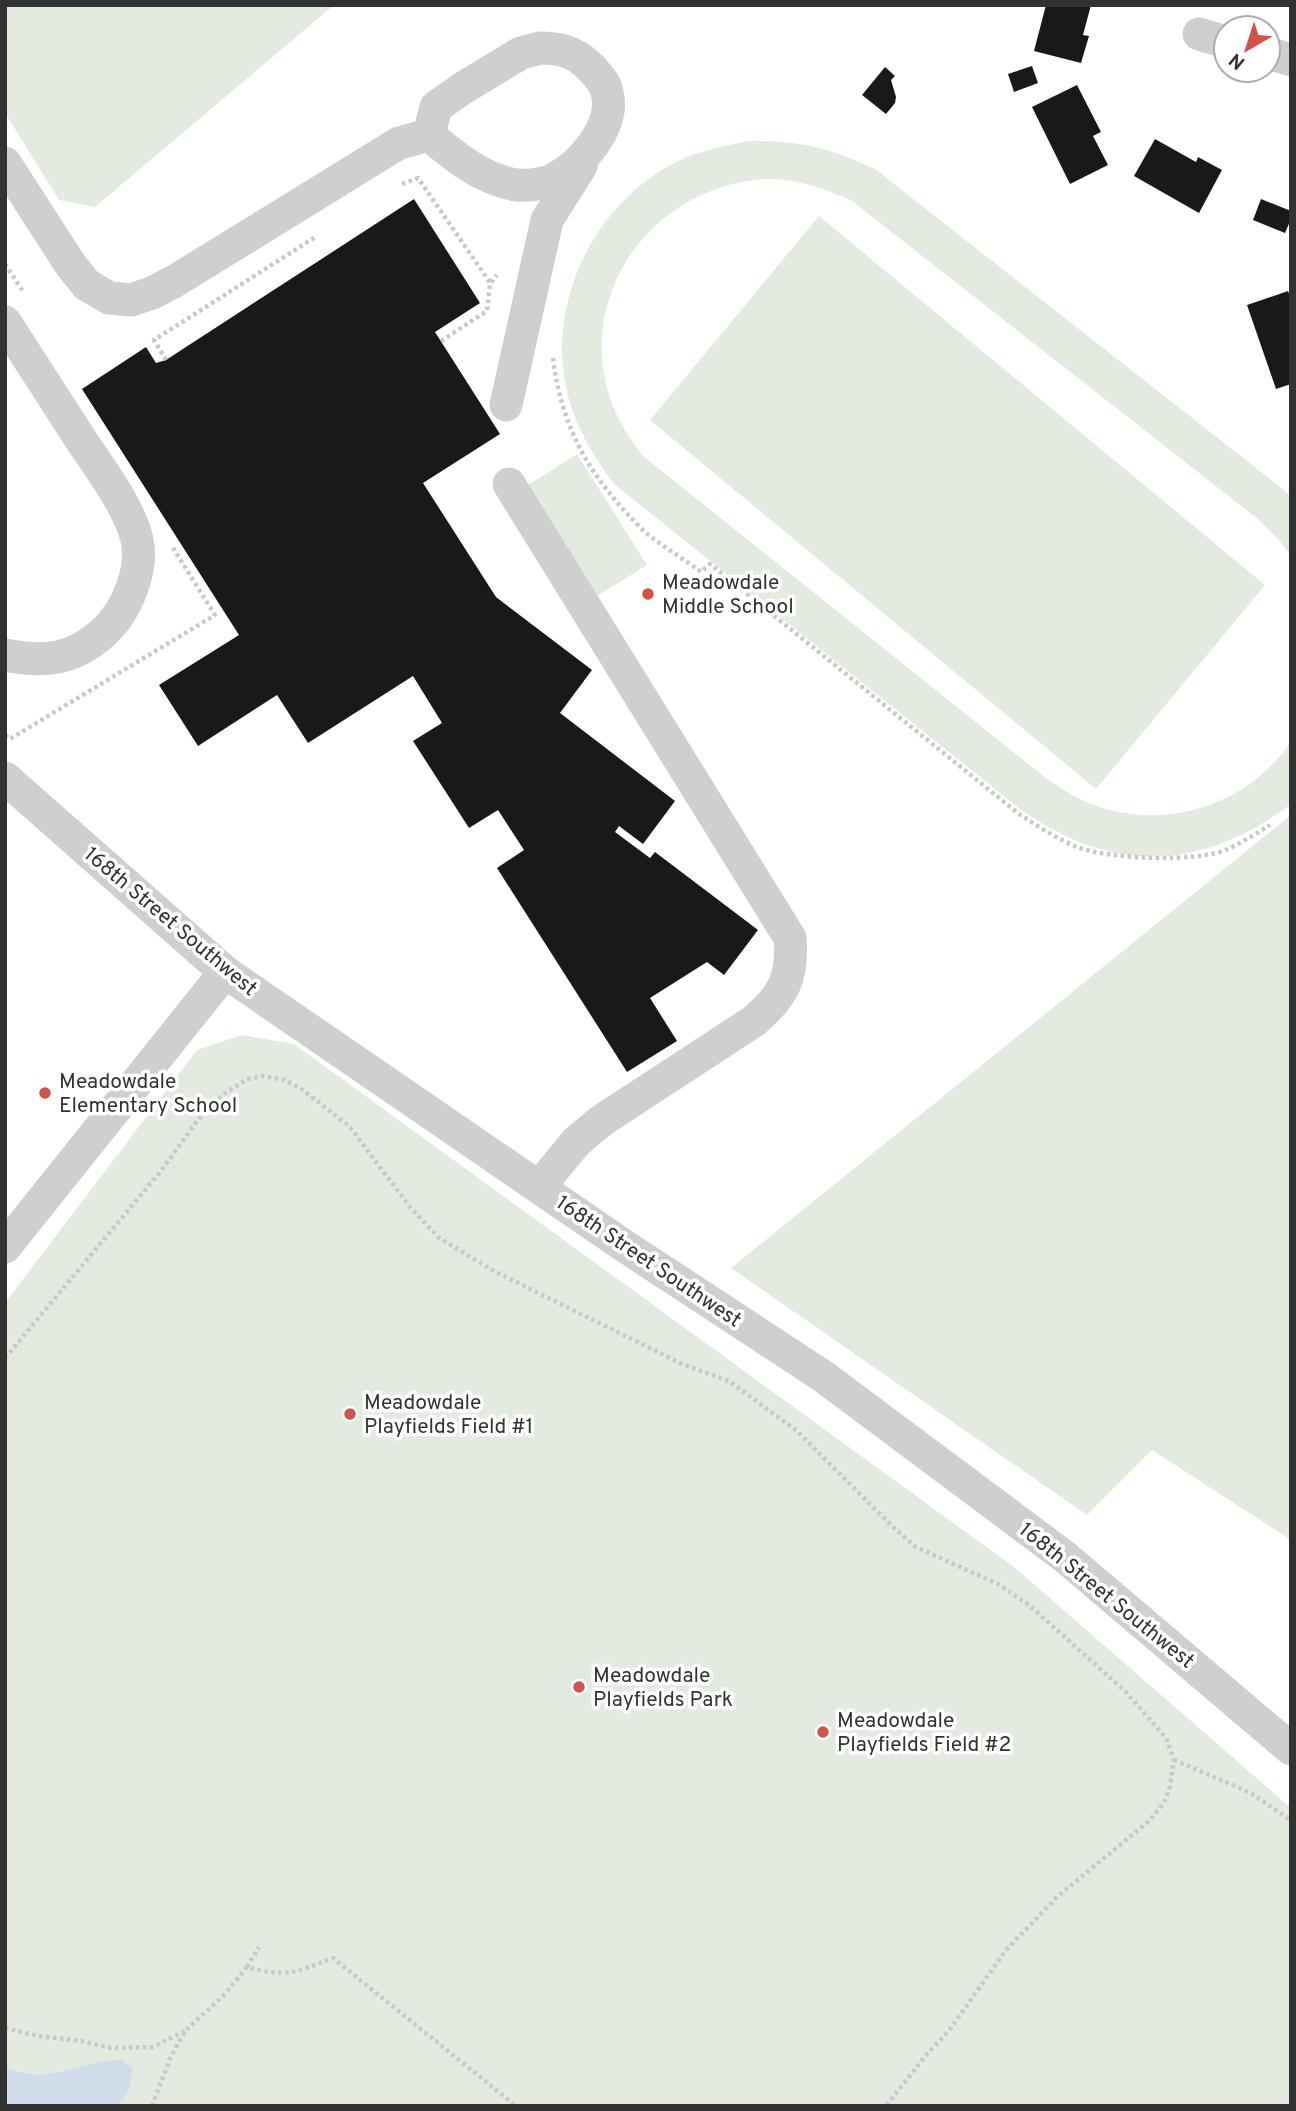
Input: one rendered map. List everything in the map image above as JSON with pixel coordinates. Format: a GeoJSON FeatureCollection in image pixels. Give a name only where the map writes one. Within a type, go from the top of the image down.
{"type":"FeatureCollection","features":[{"type":"Feature","properties":{"kind":"street"},"geometry":{"type":"LineString","coordinates":[[429,135],[436,107],[521,53],[540,48],[559,48],[581,58],[597,75],[607,92],[608,111],[596,140],[547,220],[506,405]]}},
{"type":"Feature","properties":{"kind":"street"},"geometry":{"type":"LineString","coordinates":[[429,135],[453,156],[486,176],[519,185],[552,181],[572,167],[596,140]]}},
{"type":"Feature","properties":{"kind":"street"},"geometry":{"type":"LineString","coordinates":[[5,163],[70,264],[87,285],[109,298],[131,300],[175,281],[399,143],[429,135]]}},
{"type":"Feature","properties":{"kind":"street"},"geometry":{"type":"LineString","coordinates":[[5,322],[114,489],[137,539],[138,560],[124,604],[109,627],[89,645],[66,656],[47,659],[5,655]]}},
{"type":"Feature","properties":{"kind":"street"},"geometry":{"type":"LineString","coordinates":[[509,484],[790,938],[792,962],[786,985],[772,1006],[754,1021],[601,1121],[576,1143],[539,1186]]}},
{"type":"Feature","properties":{"kind":"street","name":"168th Street Southwest"},"geometry":{"type":"LineString","coordinates":[[5,778],[225,972],[824,1377],[1065,1557],[1291,1749]]}},
{"type":"Feature","properties":{"kind":"street"},"geometry":{"type":"LineString","coordinates":[[11,1225],[225,972]]}},
{"type":"Feature","properties":{"kind":"path"},"geometry":{"type":"LineString","coordinates":[[394,188],[418,178],[491,284]]}},
{"type":"Feature","properties":{"kind":"path"},"geometry":{"type":"LineString","coordinates":[[166,360],[154,340],[325,231]]}},
{"type":"Feature","properties":{"kind":"path"},"geometry":{"type":"LineString","coordinates":[[441,341],[487,312],[491,284],[497,275]]}},
{"type":"Feature","properties":{"kind":"path"},"geometry":{"type":"LineString","coordinates":[[552,354],[561,402],[576,446],[594,473],[646,532],[701,572],[710,564],[1019,814],[1080,848],[1124,856],[1167,858],[1227,850],[1270,825]]}},
{"type":"Feature","properties":{"kind":"path"},"geometry":{"type":"LineString","coordinates":[[5,1358],[161,1171],[197,1121],[224,1094],[247,1079],[263,1076],[285,1080],[303,1090],[349,1126],[410,1207],[439,1238],[494,1271],[682,1364],[729,1381],[797,1431],[916,1547],[998,1584],[1029,1605],[1117,1684],[1166,1738],[1174,1760],[1170,1786],[1164,1802],[1149,1821],[1057,1897],[1032,1923],[988,1974],[948,2032],[886,2106]]}},
{"type":"Feature","properties":{"kind":"path"},"geometry":{"type":"LineString","coordinates":[[1174,1760],[1249,1792],[1291,1819]]}},
{"type":"Feature","properties":{"kind":"path"},"geometry":{"type":"LineString","coordinates":[[5,2028],[111,2048],[153,2048],[186,2030],[225,1994],[259,1947]]}},
{"type":"Feature","properties":{"kind":"path"},"geometry":{"type":"LineString","coordinates":[[247,1967],[269,1973],[292,1974],[333,1958],[516,2106]]}},
{"type":"Feature","properties":{"kind":"path"},"geometry":{"type":"LineString","coordinates":[[152,2106],[171,2056],[186,2030]]}},
{"type":"Feature","properties":{"kind":"shaded area"},"geometry":{"type":"Polygon","coordinates":[[[5,5],[334,5],[95,207],[59,200],[5,113],[5,5]]]}},
{"type":"Feature","properties":{"kind":"shaded area"},"geometry":{"type":"Polygon","coordinates":[[[749,141],[783,142],[814,147],[875,169],[1284,490],[1291,497],[1291,556],[1258,519],[852,201],[821,188],[788,180],[765,179],[724,186],[688,202],[656,225],[631,254],[613,288],[603,326],[603,365],[616,413],[643,456],[1064,790],[1097,806],[1124,813],[1179,813],[1205,807],[1253,782],[1273,764],[1291,742],[1290,805],[1256,827],[1222,843],[1189,853],[1155,856],[1122,854],[1088,845],[1054,830],[1020,809],[614,484],[582,434],[569,400],[563,364],[563,327],[570,291],[584,257],[603,226],[626,198],[655,175],[687,157],[749,141]]]}},
{"type":"Feature","properties":{"kind":"shaded area"},"geometry":{"type":"Polygon","coordinates":[[[819,216],[1265,585],[1096,789],[650,420],[819,216]]]}},
{"type":"Feature","properties":{"kind":"shaded area"},"geometry":{"type":"Polygon","coordinates":[[[577,454],[647,565],[581,606],[511,496],[577,454]]]}},
{"type":"Feature","properties":{"kind":"shaded area"},"geometry":{"type":"Polygon","coordinates":[[[1291,815],[1291,1540],[1152,1450],[1087,1515],[731,1268],[1291,815]]]}},
{"type":"Feature","properties":{"kind":"shaded area","name":"Meadowdale Playfields Park"},"geometry":{"type":"Polygon","coordinates":[[[242,1035],[294,1044],[1014,1567],[1291,1808],[1291,2106],[5,2106],[5,1303],[197,1050],[242,1035]]]}},
{"type":"Feature","properties":{"kind":"shaded area"},"geometry":{"type":"Polygon","coordinates":[[[121,2060],[132,2067],[129,2088],[118,2106],[5,2106],[5,2066],[20,2072],[49,2074],[121,2060]]]}},
{"type":"Feature","properties":{"kind":"building"},"geometry":{"type":"Polygon","coordinates":[[[1046,5],[1091,5],[1083,35],[1089,36],[1081,63],[1034,51],[1046,5]]]}},
{"type":"Feature","properties":{"kind":"building"},"geometry":{"type":"Polygon","coordinates":[[[1032,66],[1038,83],[1014,92],[1008,74],[1032,66]]]}},
{"type":"Feature","properties":{"kind":"building"},"geometry":{"type":"Polygon","coordinates":[[[885,67],[895,76],[891,80],[896,97],[895,103],[886,114],[862,95],[885,67]]]}},
{"type":"Feature","properties":{"kind":"building"},"geometry":{"type":"Polygon","coordinates":[[[1077,85],[1101,132],[1093,136],[1108,165],[1070,184],[1032,107],[1077,85]]]}},
{"type":"Feature","properties":{"kind":"building"},"geometry":{"type":"Polygon","coordinates":[[[1155,139],[1196,162],[1198,157],[1222,170],[1199,213],[1134,176],[1155,139]]]}},
{"type":"Feature","properties":{"kind":"building"},"geometry":{"type":"Polygon","coordinates":[[[414,199],[480,303],[435,332],[500,434],[423,483],[496,597],[592,670],[560,713],[675,801],[643,844],[619,826],[615,832],[650,858],[655,852],[758,930],[724,975],[707,962],[650,998],[677,1041],[627,1072],[497,868],[524,850],[498,810],[469,828],[413,741],[442,723],[413,676],[308,743],[277,695],[198,746],[159,685],[239,635],[82,389],[146,347],[156,363],[166,360],[414,199]]]}},
{"type":"Feature","properties":{"kind":"building"},"geometry":{"type":"Polygon","coordinates":[[[1261,199],[1291,211],[1291,219],[1285,233],[1253,220],[1261,199]]]}},
{"type":"Feature","properties":{"kind":"building"},"geometry":{"type":"Polygon","coordinates":[[[1288,291],[1291,299],[1291,384],[1276,389],[1247,305],[1288,291]]]}},
{"type":"Feature","properties":{"kind":"place","name":"Meadowdale Middle School"},"geometry":{"type":"Point","coordinates":[648,594]}},
{"type":"Feature","properties":{"kind":"place","name":"Meadowdale Elementary School"},"geometry":{"type":"Point","coordinates":[45,1093]}},
{"type":"Feature","properties":{"kind":"place","name":"Meadowdale Playfields Field #1"},"geometry":{"type":"Point","coordinates":[350,1414]}},
{"type":"Feature","properties":{"kind":"place","name":"Meadowdale Playfields Park"},"geometry":{"type":"Point","coordinates":[579,1687]}},
{"type":"Feature","properties":{"kind":"place","name":"Meadowdale Playfields Field #2"},"geometry":{"type":"Point","coordinates":[823,1732]}}]}
